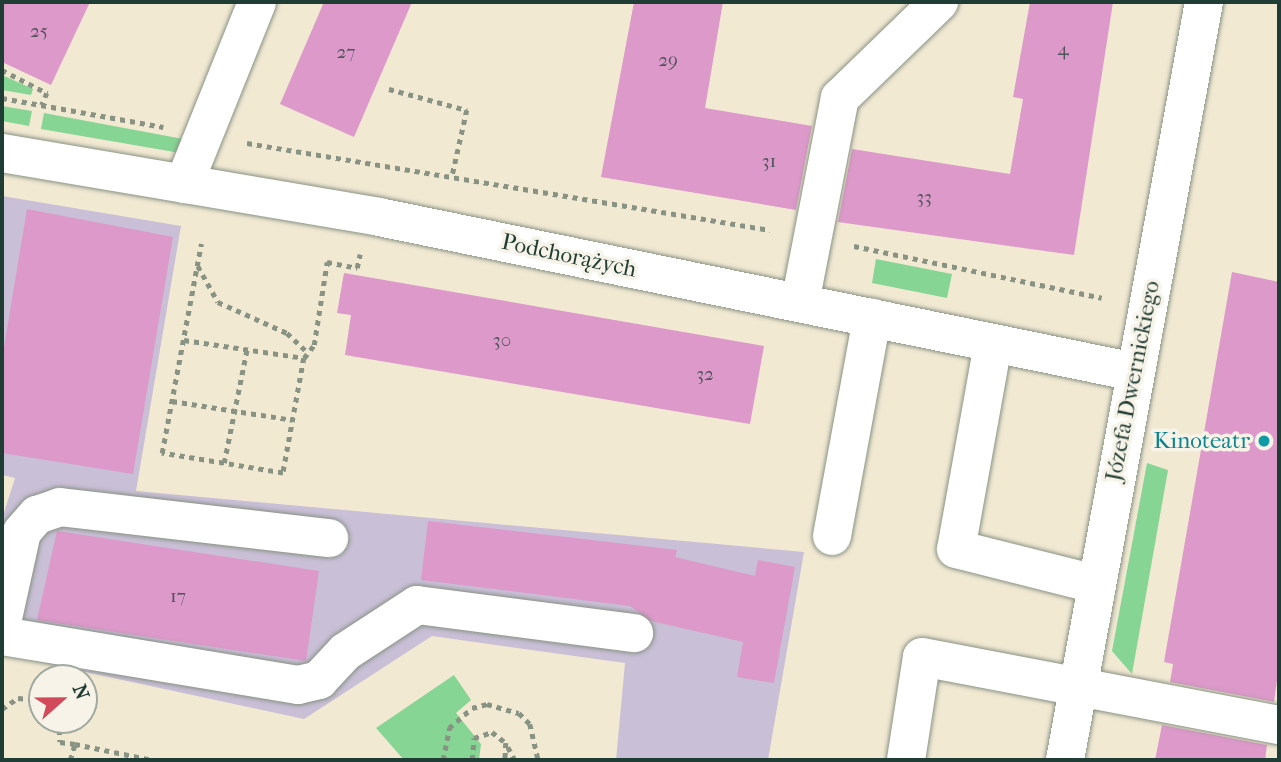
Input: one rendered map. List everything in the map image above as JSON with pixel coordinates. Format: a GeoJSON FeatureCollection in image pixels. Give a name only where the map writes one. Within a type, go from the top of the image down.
{"type":"FeatureCollection","features":[{"type":"Feature","properties":{"kind":"street"},"geometry":{"type":"LineString","coordinates":[[184,184],[205,136],[224,74],[257,2]]}},
{"type":"Feature","properties":{"kind":"street"},"geometry":{"type":"LineString","coordinates":[[800,303],[840,98],[939,2]]}},
{"type":"Feature","properties":{"kind":"street","name":"Józefa Dwernickiego"},"geometry":{"type":"LineString","coordinates":[[1065,760],[1095,584],[1204,2]]}},
{"type":"Feature","properties":{"kind":"street","name":"Podchorążych"},"geometry":{"type":"LineString","coordinates":[[2,153],[379,216],[1135,372]]}},
{"type":"Feature","properties":{"kind":"street"},"geometry":{"type":"LineString","coordinates":[[832,536],[873,318]]}},
{"type":"Feature","properties":{"kind":"street"},"geometry":{"type":"LineString","coordinates":[[993,344],[956,549],[1095,584]]}},
{"type":"Feature","properties":{"kind":"street"},"geometry":{"type":"LineString","coordinates":[[2,623],[22,532],[37,515],[60,507],[329,538]]}},
{"type":"Feature","properties":{"kind":"street"},"geometry":{"type":"LineString","coordinates":[[2,636],[298,685],[319,680],[345,652],[417,605],[634,633]]}},
{"type":"Feature","properties":{"kind":"street"},"geometry":{"type":"LineString","coordinates":[[906,760],[922,657],[1079,682],[1279,725]]}},
{"type":"Feature","properties":{"kind":"path"},"geometry":{"type":"LineString","coordinates":[[2,70],[47,93],[42,105]]}},
{"type":"Feature","properties":{"kind":"path"},"geometry":{"type":"LineString","coordinates":[[389,89],[467,110],[452,177]]}},
{"type":"Feature","properties":{"kind":"path"},"geometry":{"type":"LineString","coordinates":[[2,98],[205,136],[813,237],[1102,298]]}},
{"type":"Feature","properties":{"kind":"path"},"geometry":{"type":"LineString","coordinates":[[201,244],[162,453],[283,472],[305,350]]}},
{"type":"Feature","properties":{"kind":"path"},"geometry":{"type":"LineString","coordinates":[[305,350],[314,345],[327,262],[358,268],[360,253]]}},
{"type":"Feature","properties":{"kind":"path"},"geometry":{"type":"LineString","coordinates":[[198,266],[218,302],[287,333],[305,350]]}},
{"type":"Feature","properties":{"kind":"path"},"geometry":{"type":"LineString","coordinates":[[184,340],[304,358]]}},
{"type":"Feature","properties":{"kind":"path"},"geometry":{"type":"LineString","coordinates":[[224,463],[247,349]]}},
{"type":"Feature","properties":{"kind":"path"},"geometry":{"type":"LineString","coordinates":[[172,401],[293,420]]}},
{"type":"Feature","properties":{"kind":"path"},"geometry":{"type":"LineString","coordinates":[[2,709],[18,698],[28,699]]}},
{"type":"Feature","properties":{"kind":"path"},"geometry":{"type":"LineString","coordinates":[[443,760],[449,728],[472,708],[488,704],[519,713],[530,724],[538,760]]}},
{"type":"Feature","properties":{"kind":"path"},"geometry":{"type":"LineString","coordinates":[[472,760],[471,744],[480,734],[492,732],[506,743],[515,760]]}},
{"type":"Feature","properties":{"kind":"path"},"geometry":{"type":"LineString","coordinates":[[60,734],[60,742],[152,760]]}},
{"type":"Feature","properties":{"kind":"path"},"geometry":{"type":"LineString","coordinates":[[505,760],[506,743]]}},
{"type":"Feature","properties":{"kind":"path"},"geometry":{"type":"LineString","coordinates":[[70,760],[75,744]]}},
{"type":"Feature","properties":{"kind":"shaded area"},"geometry":{"type":"Polygon","coordinates":[[[2,196],[181,226],[136,491],[804,552],[768,760],[616,760],[625,663],[432,636],[304,719],[98,675],[98,664],[48,664],[2,654],[2,519],[15,478],[2,475],[2,196]]]}},
{"type":"Feature","properties":{"kind":"green space"},"geometry":{"type":"Polygon","coordinates":[[[2,75],[33,89],[31,95],[2,90],[2,75]]]}},
{"type":"Feature","properties":{"kind":"green space"},"geometry":{"type":"Polygon","coordinates":[[[2,106],[32,111],[29,126],[2,121],[2,106]]]}},
{"type":"Feature","properties":{"kind":"green space"},"geometry":{"type":"Polygon","coordinates":[[[44,113],[194,141],[186,154],[41,129],[44,113]]]}},
{"type":"Feature","properties":{"kind":"green space"},"geometry":{"type":"Polygon","coordinates":[[[876,259],[952,274],[947,298],[872,283],[876,259]]]}},
{"type":"Feature","properties":{"kind":"green space"},"geometry":{"type":"Polygon","coordinates":[[[1147,463],[1168,470],[1132,674],[1112,651],[1147,463]]]}},
{"type":"Feature","properties":{"kind":"green space"},"geometry":{"type":"Polygon","coordinates":[[[454,675],[471,700],[456,713],[481,744],[479,760],[404,760],[376,728],[454,675]]]}},
{"type":"Feature","properties":{"kind":"building"},"geometry":{"type":"Polygon","coordinates":[[[2,2],[90,2],[51,85],[2,62],[2,2]]]}},
{"type":"Feature","properties":{"kind":"building"},"geometry":{"type":"Polygon","coordinates":[[[324,2],[412,2],[354,137],[280,104],[324,2]]]}},
{"type":"Feature","properties":{"kind":"building"},"geometry":{"type":"Polygon","coordinates":[[[634,2],[723,2],[705,108],[812,126],[796,210],[601,177],[634,2]]]}},
{"type":"Feature","properties":{"kind":"building"},"geometry":{"type":"Polygon","coordinates":[[[1030,2],[1113,2],[1074,255],[838,222],[852,149],[1010,174],[1023,99],[1013,97],[1030,2]]]}},
{"type":"Feature","properties":{"kind":"building"},"geometry":{"type":"Polygon","coordinates":[[[27,209],[173,237],[133,474],[2,453],[2,359],[27,209]]]}},
{"type":"Feature","properties":{"kind":"building"},"geometry":{"type":"Polygon","coordinates":[[[1232,272],[1279,282],[1279,666],[1274,702],[1170,682],[1173,664],[1164,662],[1232,272]]]}},
{"type":"Feature","properties":{"kind":"building"},"geometry":{"type":"Polygon","coordinates":[[[344,273],[764,346],[750,424],[345,355],[351,315],[337,313],[344,273]]]}},
{"type":"Feature","properties":{"kind":"building"},"geometry":{"type":"Polygon","coordinates":[[[428,521],[677,550],[675,557],[755,576],[758,560],[795,567],[774,683],[737,677],[743,642],[651,621],[630,606],[421,580],[428,521]]]}},
{"type":"Feature","properties":{"kind":"building"},"geometry":{"type":"Polygon","coordinates":[[[57,531],[319,571],[306,661],[37,620],[57,531]]]}},
{"type":"Feature","properties":{"kind":"building"},"geometry":{"type":"Polygon","coordinates":[[[1162,725],[1267,745],[1265,760],[1155,760],[1162,725]]]}},
{"type":"Feature","properties":{"kind":"place","name":"Kinoteatr"},"geometry":{"type":"Point","coordinates":[1264,441]}}]}
